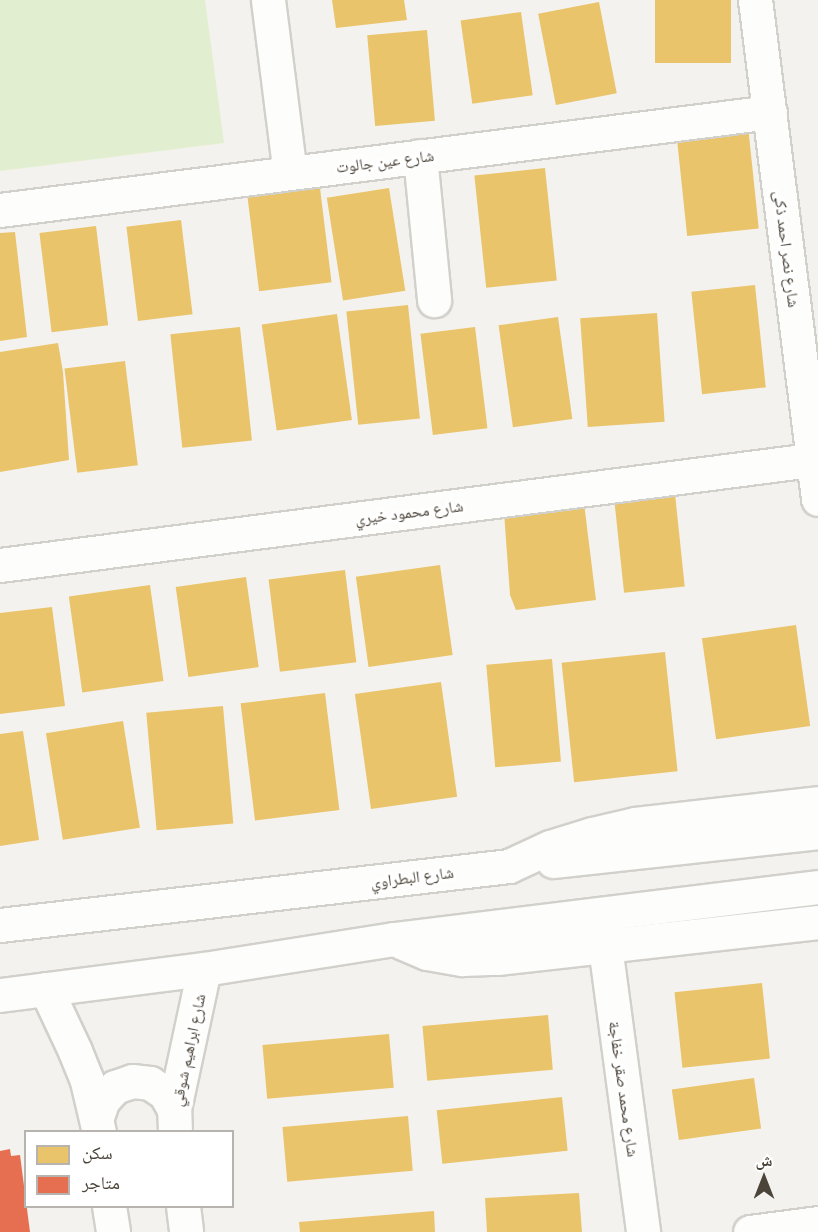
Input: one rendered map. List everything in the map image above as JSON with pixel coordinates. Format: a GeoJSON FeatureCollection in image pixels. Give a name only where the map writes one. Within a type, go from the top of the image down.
{"type":"FeatureCollection","features":[{"type":"Feature","properties":{"kind":"street"},"geometry":{"type":"LineString","coordinates":[[268,0],[290,173]]}},
{"type":"Feature","properties":{"kind":"street","name":"شارع نصر احمد ذكى"},"geometry":{"type":"LineString","coordinates":[[755,0],[816,460],[818,499]]}},
{"type":"Feature","properties":{"kind":"street","name":"شارع عين جالوت"},"geometry":{"type":"LineString","coordinates":[[0,210],[770,112]]}},
{"type":"Feature","properties":{"kind":"street"},"geometry":{"type":"LineString","coordinates":[[420,156],[434,300]]}},
{"type":"Feature","properties":{"kind":"street","name":"شارع محمود خيري"},"geometry":{"type":"LineString","coordinates":[[0,565],[816,460]]}},
{"type":"Feature","properties":{"kind":"street","name":"شارع البطراوي"},"geometry":{"type":"LineString","coordinates":[[0,925],[509,866],[550,847],[635,824],[818,803]]}},
{"type":"Feature","properties":{"kind":"street"},"geometry":{"type":"LineString","coordinates":[[509,866],[818,832]]}},
{"type":"Feature","properties":{"kind":"street"},"geometry":{"type":"LineString","coordinates":[[0,995],[204,969],[394,939],[818,887]]}},
{"type":"Feature","properties":{"kind":"street"},"geometry":{"type":"LineString","coordinates":[[394,939],[427,953],[462,959],[605,946],[818,922]]}},
{"type":"Feature","properties":{"kind":"street","name":"شارع محمد صقر خفاجة"},"geometry":{"type":"LineString","coordinates":[[605,946],[644,1232]]}},
{"type":"Feature","properties":{"kind":"street","name":"شارع ابراهيم شوقي"},"geometry":{"type":"LineString","coordinates":[[175,1120],[204,969]]}},
{"type":"Feature","properties":{"kind":"street"},"geometry":{"type":"LineString","coordinates":[[46,989],[75,1051],[98,1124]]}},
{"type":"Feature","properties":{"kind":"street"},"geometry":{"type":"LineString","coordinates":[[98,1124],[103,1100],[116,1087],[132,1081],[150,1083],[165,1093],[175,1120]]}},
{"type":"Feature","properties":{"kind":"street"},"geometry":{"type":"LineString","coordinates":[[109,1208],[113,1232]]}},
{"type":"Feature","properties":{"kind":"street"},"geometry":{"type":"LineString","coordinates":[[183,1208],[186,1232]]}},
{"type":"Feature","properties":{"kind":"street"},"geometry":{"type":"LineString","coordinates":[[750,1232],[818,1223]]}},
{"type":"Feature","properties":{"kind":"green space"},"geometry":{"type":"Polygon","coordinates":[[[0,0],[205,0],[224,143],[0,171],[0,0]]]}},
{"type":"Feature","properties":{"kind":"building: سكن"},"geometry":{"type":"Polygon","coordinates":[[[332,0],[404,0],[407,20],[336,28],[332,0]]]}},
{"type":"Feature","properties":{"kind":"building: سكن"},"geometry":{"type":"Polygon","coordinates":[[[655,0],[731,0],[731,63],[655,63],[655,0]]]}},
{"type":"Feature","properties":{"kind":"building: سكن"},"geometry":{"type":"Polygon","coordinates":[[[599,2],[617,93],[556,105],[538,14],[599,2]]]}},
{"type":"Feature","properties":{"kind":"building: سكن"},"geometry":{"type":"Polygon","coordinates":[[[521,12],[533,95],[472,104],[461,20],[521,12]]]}},
{"type":"Feature","properties":{"kind":"building: سكن"},"geometry":{"type":"Polygon","coordinates":[[[427,30],[435,121],[375,126],[367,35],[427,30]]]}},
{"type":"Feature","properties":{"kind":"building: سكن"},"geometry":{"type":"Polygon","coordinates":[[[748,126],[759,228],[687,236],[676,134],[748,126]]]}},
{"type":"Feature","properties":{"kind":"building: سكن"},"geometry":{"type":"Polygon","coordinates":[[[545,168],[557,280],[486,288],[474,175],[545,168]]]}},
{"type":"Feature","properties":{"kind":"building: سكن"},"geometry":{"type":"Polygon","coordinates":[[[319,180],[332,282],[259,291],[247,189],[319,180]]]}},
{"type":"Feature","properties":{"kind":"building: سكن"},"geometry":{"type":"Polygon","coordinates":[[[389,188],[405,291],[343,301],[327,198],[389,188]]]}},
{"type":"Feature","properties":{"kind":"building: سكن"},"geometry":{"type":"Polygon","coordinates":[[[181,220],[193,314],[138,321],[126,227],[181,220]]]}},
{"type":"Feature","properties":{"kind":"building: سكن"},"geometry":{"type":"Polygon","coordinates":[[[96,226],[108,325],[52,332],[39,233],[96,226]]]}},
{"type":"Feature","properties":{"kind":"building: سكن"},"geometry":{"type":"Polygon","coordinates":[[[15,232],[27,337],[0,341],[0,233],[15,232]]]}},
{"type":"Feature","properties":{"kind":"building: سكن"},"geometry":{"type":"Polygon","coordinates":[[[755,285],[766,387],[702,394],[691,292],[755,285]]]}},
{"type":"Feature","properties":{"kind":"building: سكن"},"geometry":{"type":"Polygon","coordinates":[[[408,305],[420,418],[358,425],[346,311],[408,305]]]}},
{"type":"Feature","properties":{"kind":"building: سكن"},"geometry":{"type":"Polygon","coordinates":[[[657,313],[665,422],[588,427],[580,318],[657,313]]]}},
{"type":"Feature","properties":{"kind":"building: سكن"},"geometry":{"type":"Polygon","coordinates":[[[337,314],[352,420],[277,431],[262,325],[337,314]]]}},
{"type":"Feature","properties":{"kind":"building: سكن"},"geometry":{"type":"Polygon","coordinates":[[[558,317],[572,419],[513,427],[499,325],[558,317]]]}},
{"type":"Feature","properties":{"kind":"building: سكن"},"geometry":{"type":"Polygon","coordinates":[[[240,327],[252,440],[182,448],[170,334],[240,327]]]}},
{"type":"Feature","properties":{"kind":"building: سكن"},"geometry":{"type":"Polygon","coordinates":[[[475,327],[487,428],[433,435],[420,334],[475,327]]]}},
{"type":"Feature","properties":{"kind":"building: سكن"},"geometry":{"type":"Polygon","coordinates":[[[58,343],[63,372],[69,460],[0,472],[0,352],[58,343]]]}},
{"type":"Feature","properties":{"kind":"building: سكن"},"geometry":{"type":"Polygon","coordinates":[[[125,361],[138,465],[77,473],[64,368],[125,361]]]}},
{"type":"Feature","properties":{"kind":"building: سكن"},"geometry":{"type":"Polygon","coordinates":[[[675,494],[685,586],[624,593],[614,500],[675,494]]]}},
{"type":"Feature","properties":{"kind":"building: سكن"},"geometry":{"type":"Polygon","coordinates":[[[584,503],[596,600],[516,610],[510,595],[504,512],[584,503]]]}},
{"type":"Feature","properties":{"kind":"building: سكن"},"geometry":{"type":"Polygon","coordinates":[[[440,565],[453,655],[368,667],[356,577],[440,565]]]}},
{"type":"Feature","properties":{"kind":"building: سكن"},"geometry":{"type":"Polygon","coordinates":[[[345,570],[356,662],[280,672],[269,579],[345,570]]]}},
{"type":"Feature","properties":{"kind":"building: سكن"},"geometry":{"type":"Polygon","coordinates":[[[246,577],[259,667],[188,677],[176,587],[246,577]]]}},
{"type":"Feature","properties":{"kind":"building: سكن"},"geometry":{"type":"Polygon","coordinates":[[[150,585],[163,681],[82,692],[69,596],[150,585]]]}},
{"type":"Feature","properties":{"kind":"building: سكن"},"geometry":{"type":"Polygon","coordinates":[[[52,607],[65,706],[0,714],[0,613],[52,607]]]}},
{"type":"Feature","properties":{"kind":"building: سكن"},"geometry":{"type":"Polygon","coordinates":[[[796,625],[810,726],[716,739],[702,638],[796,625]]]}},
{"type":"Feature","properties":{"kind":"building: سكن"},"geometry":{"type":"Polygon","coordinates":[[[665,652],[678,771],[574,782],[562,663],[665,652]]]}},
{"type":"Feature","properties":{"kind":"building: سكن"},"geometry":{"type":"Polygon","coordinates":[[[552,659],[561,762],[495,767],[486,665],[552,659]]]}},
{"type":"Feature","properties":{"kind":"building: سكن"},"geometry":{"type":"Polygon","coordinates":[[[441,682],[457,797],[371,809],[355,694],[441,682]]]}},
{"type":"Feature","properties":{"kind":"building: سكن"},"geometry":{"type":"Polygon","coordinates":[[[325,693],[339,810],[255,820],[241,703],[325,693]]]}},
{"type":"Feature","properties":{"kind":"building: سكن"},"geometry":{"type":"Polygon","coordinates":[[[223,706],[233,824],[157,830],[146,713],[223,706]]]}},
{"type":"Feature","properties":{"kind":"building: سكن"},"geometry":{"type":"Polygon","coordinates":[[[123,721],[140,828],[63,840],[46,733],[123,721]]]}},
{"type":"Feature","properties":{"kind":"building: سكن"},"geometry":{"type":"Polygon","coordinates":[[[23,731],[39,840],[0,846],[0,734],[23,731]]]}},
{"type":"Feature","properties":{"kind":"building: سكن"},"geometry":{"type":"Polygon","coordinates":[[[762,983],[770,1059],[682,1068],[674,992],[762,983]]]}},
{"type":"Feature","properties":{"kind":"building: سكن"},"geometry":{"type":"Polygon","coordinates":[[[548,1015],[553,1070],[427,1081],[422,1026],[548,1015]]]}},
{"type":"Feature","properties":{"kind":"building: سكن"},"geometry":{"type":"Polygon","coordinates":[[[389,1034],[394,1088],[267,1099],[262,1045],[389,1034]]]}},
{"type":"Feature","properties":{"kind":"building: سكن"},"geometry":{"type":"Polygon","coordinates":[[[754,1078],[761,1129],[679,1140],[672,1090],[754,1078]]]}},
{"type":"Feature","properties":{"kind":"building: سكن"},"geometry":{"type":"Polygon","coordinates":[[[562,1097],[568,1151],[442,1164],[437,1110],[562,1097]]]}},
{"type":"Feature","properties":{"kind":"building: سكن"},"geometry":{"type":"Polygon","coordinates":[[[408,1116],[413,1171],[287,1182],[282,1127],[408,1116]]]}},
{"type":"Feature","properties":{"kind":"building: سكن"},"geometry":{"type":"Polygon","coordinates":[[[579,1193],[582,1232],[487,1232],[485,1198],[579,1193]]]}},
{"type":"Feature","properties":{"kind":"building: سكن"},"geometry":{"type":"Polygon","coordinates":[[[434,1211],[435,1232],[300,1232],[299,1222],[434,1211]]]}},
{"type":"Feature","properties":{"kind":"building: متاجر"},"geometry":{"type":"Polygon","coordinates":[[[10,1149],[11,1156],[20,1155],[24,1208],[27,1208],[30,1232],[0,1232],[0,1151],[10,1149]]]}}]}
